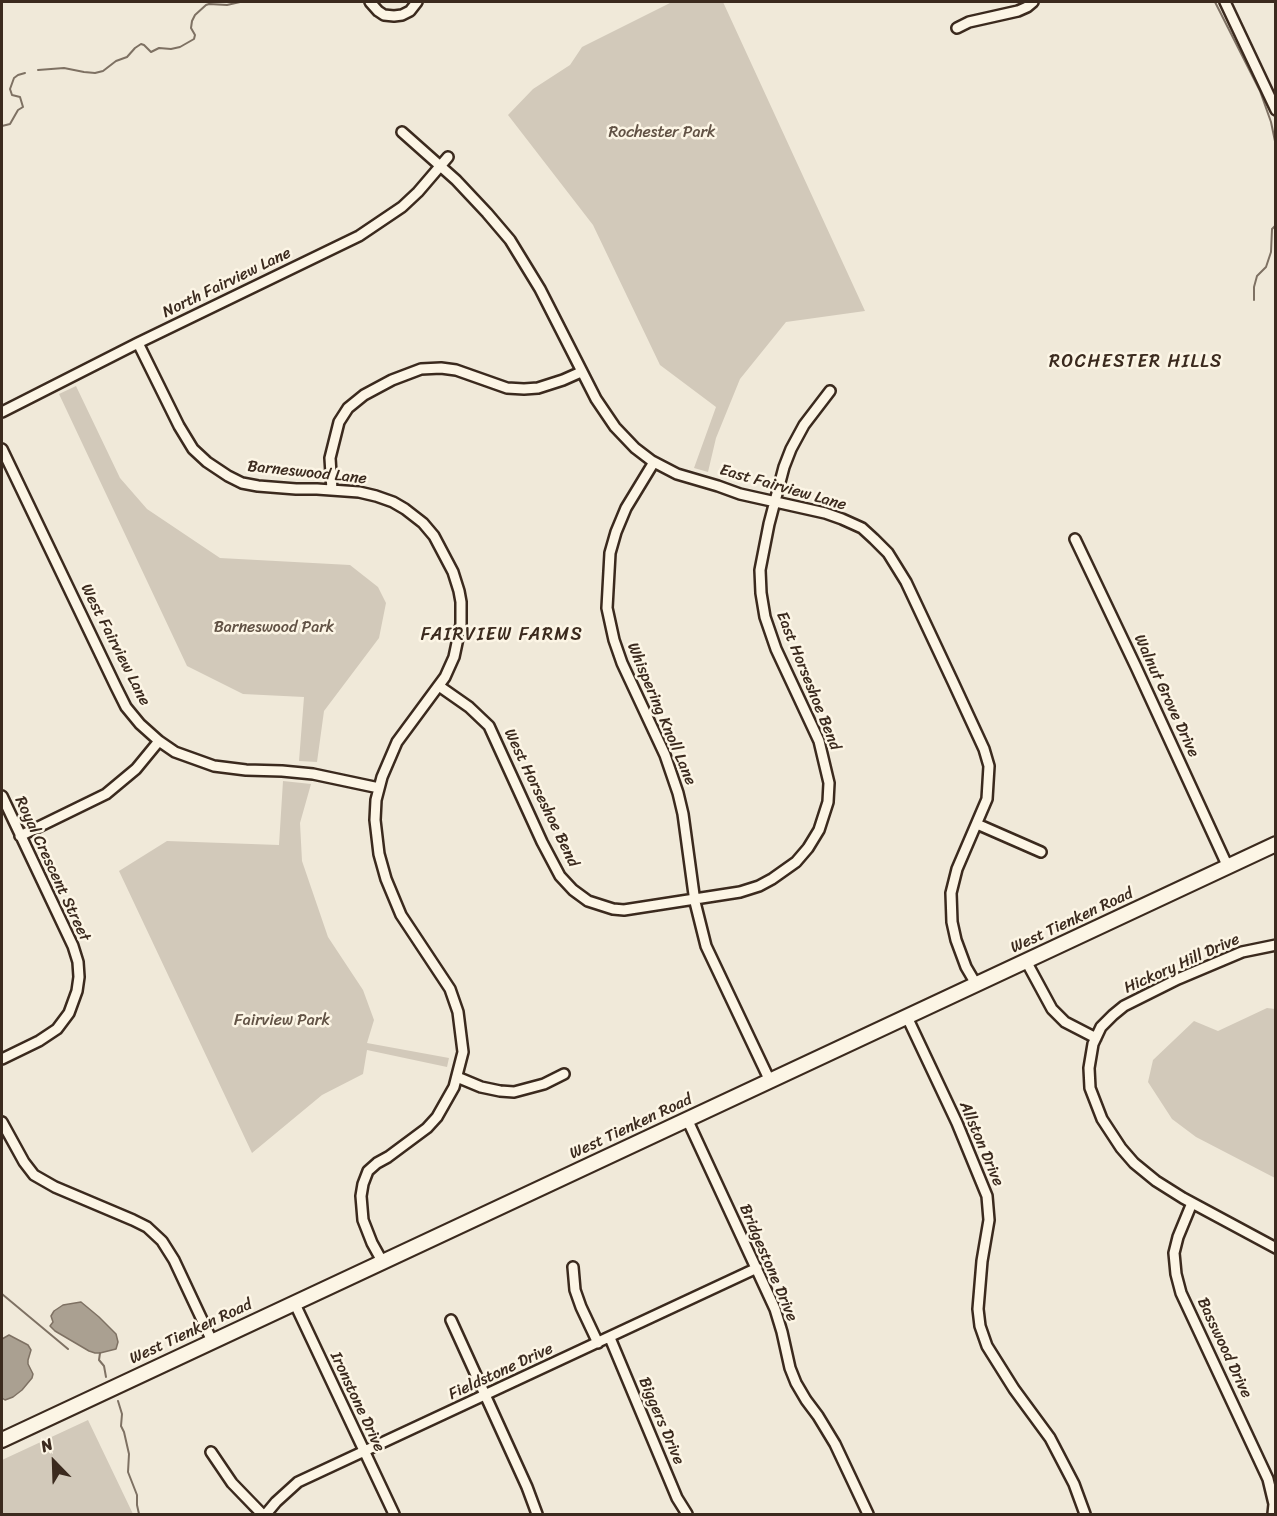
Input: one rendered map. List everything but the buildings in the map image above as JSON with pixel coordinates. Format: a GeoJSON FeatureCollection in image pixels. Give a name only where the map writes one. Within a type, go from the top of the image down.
{"type":"FeatureCollection","features":[{"type":"Feature","properties":{"kind":"street"},"geometry":{"type":"LineString","coordinates":[[370,2],[384,15],[394,16],[410,11],[417,2]]}},
{"type":"Feature","properties":{"kind":"street"},"geometry":{"type":"LineString","coordinates":[[957,28],[969,22],[1018,11],[1033,2]]}},
{"type":"Feature","properties":{"kind":"street"},"geometry":{"type":"LineString","coordinates":[[1225,2],[1275,110]]}},
{"type":"Feature","properties":{"kind":"street","name":"East Fairview Lane"},"geometry":{"type":"LineString","coordinates":[[402,132],[456,180],[510,240],[540,289],[596,399],[615,427],[635,448],[654,462],[677,474],[740,494],[842,519],[862,528],[888,552],[906,582],[984,749],[989,766],[987,799],[957,869],[951,894],[952,922],[956,940],[966,967],[976,984]]}},
{"type":"Feature","properties":{"kind":"street","name":"North Fairview Lane"},"geometry":{"type":"LineString","coordinates":[[2,412],[359,236],[402,207],[448,157]]}},
{"type":"Feature","properties":{"kind":"street","name":"Barneswood Lane"},"geometry":{"type":"LineString","coordinates":[[138,343],[179,426],[193,449],[207,462],[242,483],[277,488],[359,492],[393,502],[405,509],[434,536],[453,572],[459,591],[461,624],[454,657],[439,686],[397,742],[376,800],[375,820],[379,854],[386,879],[402,915],[450,989],[458,1012],[463,1052],[454,1087],[437,1117],[427,1128],[368,1171],[361,1196],[363,1220],[382,1261]]}},
{"type":"Feature","properties":{"kind":"street"},"geometry":{"type":"LineString","coordinates":[[332,490],[330,458],[339,422],[348,408],[364,395],[392,380],[421,369],[441,368],[456,370],[507,388],[524,389],[538,388],[581,372]]}},
{"type":"Feature","properties":{"kind":"street","name":"East Horseshoe Bend"},"geometry":{"type":"LineString","coordinates":[[695,898],[740,892],[759,886],[796,862],[819,830],[828,802],[829,783],[819,741],[776,648],[765,617],[760,570],[784,467],[797,435],[830,391]]}},
{"type":"Feature","properties":{"kind":"street","name":"West Fairview Lane"},"geometry":{"type":"LineString","coordinates":[[2,448],[126,706],[140,724],[175,752],[214,766],[313,774],[379,788]]}},
{"type":"Feature","properties":{"kind":"street","name":"Whispering Knoll Lane"},"geometry":{"type":"LineString","coordinates":[[654,462],[626,508],[616,532],[610,554],[607,608],[622,663],[665,755],[675,784],[683,814],[695,898],[706,946],[770,1081]]}},
{"type":"Feature","properties":{"kind":"street","name":"Walnut Grove Drive"},"geometry":{"type":"LineString","coordinates":[[1075,539],[1228,867]]}},
{"type":"Feature","properties":{"kind":"street","name":"West Horseshoe Bend"},"geometry":{"type":"LineString","coordinates":[[439,686],[469,707],[489,726],[547,851],[560,876],[573,890],[588,901],[624,910],[695,898]]}},
{"type":"Feature","properties":{"kind":"street"},"geometry":{"type":"LineString","coordinates":[[20,836],[106,794],[136,769],[159,741]]}},
{"type":"Feature","properties":{"kind":"street","name":"Royal Crescent Street"},"geometry":{"type":"LineString","coordinates":[[2,796],[73,946],[78,962],[79,977],[77,991],[69,1013],[57,1029],[39,1041],[2,1059]]}},
{"type":"Feature","properties":{"kind":"street"},"geometry":{"type":"LineString","coordinates":[[977,824],[1041,852]]}},
{"type":"Feature","properties":{"kind":"street","name":"West Tienken Road"},"geometry":{"type":"LineString","coordinates":[[2,1440],[1275,844]]}},
{"type":"Feature","properties":{"kind":"street","name":"Hickory Hill Drive"},"geometry":{"type":"LineString","coordinates":[[1275,945],[1242,952],[1124,1006],[1101,1028],[1094,1044],[1089,1068],[1090,1088],[1102,1119],[1134,1163],[1156,1181],[1192,1203],[1275,1248]]}},
{"type":"Feature","properties":{"kind":"street"},"geometry":{"type":"LineString","coordinates":[[1026,961],[1052,1009],[1065,1022],[1096,1038]]}},
{"type":"Feature","properties":{"kind":"street","name":"Allston Drive"},"geometry":{"type":"LineString","coordinates":[[907,1017],[957,1123],[987,1196],[989,1220],[978,1309],[980,1326],[987,1346],[1063,1460],[1085,1515]]}},
{"type":"Feature","properties":{"kind":"street"},"geometry":{"type":"LineString","coordinates":[[457,1077],[481,1087],[514,1092],[544,1084],[564,1074]]}},
{"type":"Feature","properties":{"kind":"street","name":"Bridgestone Drive"},"geometry":{"type":"LineString","coordinates":[[687,1119],[775,1309],[796,1383],[835,1444],[868,1515]]}},
{"type":"Feature","properties":{"kind":"street"},"geometry":{"type":"LineString","coordinates":[[2,1122],[24,1162],[34,1175],[55,1187],[134,1220],[147,1227],[162,1241],[174,1260],[212,1341]]}},
{"type":"Feature","properties":{"kind":"street","name":"Basswood Drive"},"geometry":{"type":"LineString","coordinates":[[1192,1203],[1174,1253],[1176,1274],[1181,1293],[1272,1477],[1273,1515]]}},
{"type":"Feature","properties":{"kind":"street"},"geometry":{"type":"LineString","coordinates":[[573,1267],[575,1290],[598,1343]]}},
{"type":"Feature","properties":{"kind":"street","name":"Fieldstone Drive"},"geometry":{"type":"LineString","coordinates":[[264,1515],[298,1482],[757,1268]]}},
{"type":"Feature","properties":{"kind":"street","name":"Ironstone Drive"},"geometry":{"type":"LineString","coordinates":[[294,1302],[394,1515]]}},
{"type":"Feature","properties":{"kind":"street"},"geometry":{"type":"LineString","coordinates":[[451,1320],[527,1487],[537,1515]]}},
{"type":"Feature","properties":{"kind":"street","name":"Biggers Drive"},"geometry":{"type":"LineString","coordinates":[[610,1338],[677,1498],[687,1515]]}},
{"type":"Feature","properties":{"kind":"street"},"geometry":{"type":"LineString","coordinates":[[211,1452],[232,1483],[264,1515]]}},
{"type":"Feature","properties":{"kind":"green space","name":"Rochester Park"},"geometry":{"type":"Polygon","coordinates":[[[672,2],[723,2],[865,311],[786,322],[740,379],[716,438],[708,472],[694,468],[716,407],[660,365],[593,225],[508,115],[533,89],[570,65],[582,47],[672,2]]]}},
{"type":"Feature","properties":{"kind":"green space","name":"Barneswood Park"},"geometry":{"type":"Polygon","coordinates":[[[76,386],[120,478],[147,509],[220,558],[350,565],[378,587],[386,603],[379,638],[324,711],[317,762],[299,761],[304,697],[243,694],[187,666],[59,394],[76,386]]]}},
{"type":"Feature","properties":{"kind":"green space","name":"Fairview Park"},"geometry":{"type":"Polygon","coordinates":[[[283,781],[311,784],[300,823],[302,861],[328,937],[363,990],[374,1020],[367,1043],[449,1058],[447,1067],[367,1050],[363,1074],[322,1095],[252,1153],[119,871],[167,841],[279,845],[283,781]]]}},
{"type":"Feature","properties":{"kind":"green space"},"geometry":{"type":"Polygon","coordinates":[[[1267,1008],[1275,1009],[1275,1178],[1196,1137],[1172,1119],[1148,1082],[1153,1060],[1194,1021],[1218,1031],[1267,1008]]]}},
{"type":"Feature","properties":{"kind":"green space"},"geometry":{"type":"Polygon","coordinates":[[[88,1420],[133,1514],[2,1514],[2,1460],[88,1420]]]}},
{"type":"Feature","properties":{"kind":"shaded area"},"geometry":{"type":"Polygon","coordinates":[[[81,1302],[116,1334],[118,1342],[116,1349],[100,1353],[89,1351],[50,1326],[53,1322],[51,1316],[54,1311],[63,1305],[81,1302]]]}},
{"type":"Feature","properties":{"kind":"shaded area"},"geometry":{"type":"Polygon","coordinates":[[[9,1335],[28,1345],[31,1350],[28,1364],[33,1374],[22,1390],[5,1400],[2,1398],[2,1339],[9,1335]]]}},
{"type":"Feature","properties":{"kind":"waterway"},"geometry":{"type":"LineString","coordinates":[[38,70],[64,68],[95,73],[127,57],[141,44],[151,52],[159,48],[180,47],[194,39],[192,21],[206,5],[227,5],[240,2]]}},
{"type":"Feature","properties":{"kind":"waterway"},"geometry":{"type":"LineString","coordinates":[[1215,2],[1260,91],[1271,122],[1276,146]]}},
{"type":"Feature","properties":{"kind":"waterway"},"geometry":{"type":"LineString","coordinates":[[2,126],[10,124],[18,110],[23,107],[20,97],[12,95],[10,89],[14,78],[25,73]]}},
{"type":"Feature","properties":{"kind":"waterway"},"geometry":{"type":"LineString","coordinates":[[1254,300],[1257,276],[1266,267],[1271,252],[1272,229],[1276,225]]}},
{"type":"Feature","properties":{"kind":"waterway"},"geometry":{"type":"LineString","coordinates":[[2,1294],[68,1349]]}},
{"type":"Feature","properties":{"kind":"waterway"},"geometry":{"type":"LineString","coordinates":[[100,1353],[99,1360],[104,1366],[106,1377]]}},
{"type":"Feature","properties":{"kind":"waterway"},"geometry":{"type":"LineString","coordinates":[[118,1401],[122,1414],[121,1426],[129,1454],[128,1472],[137,1495],[139,1514]]}},
{"type":"Feature","properties":{"kind":"district","name":"ROCHESTER HILLS"},"geometry":{"type":"Point","coordinates":[1136,362]}},
{"type":"Feature","properties":{"kind":"district","name":"FAIRVIEW FARMS"},"geometry":{"type":"Point","coordinates":[502,635]}}]}
